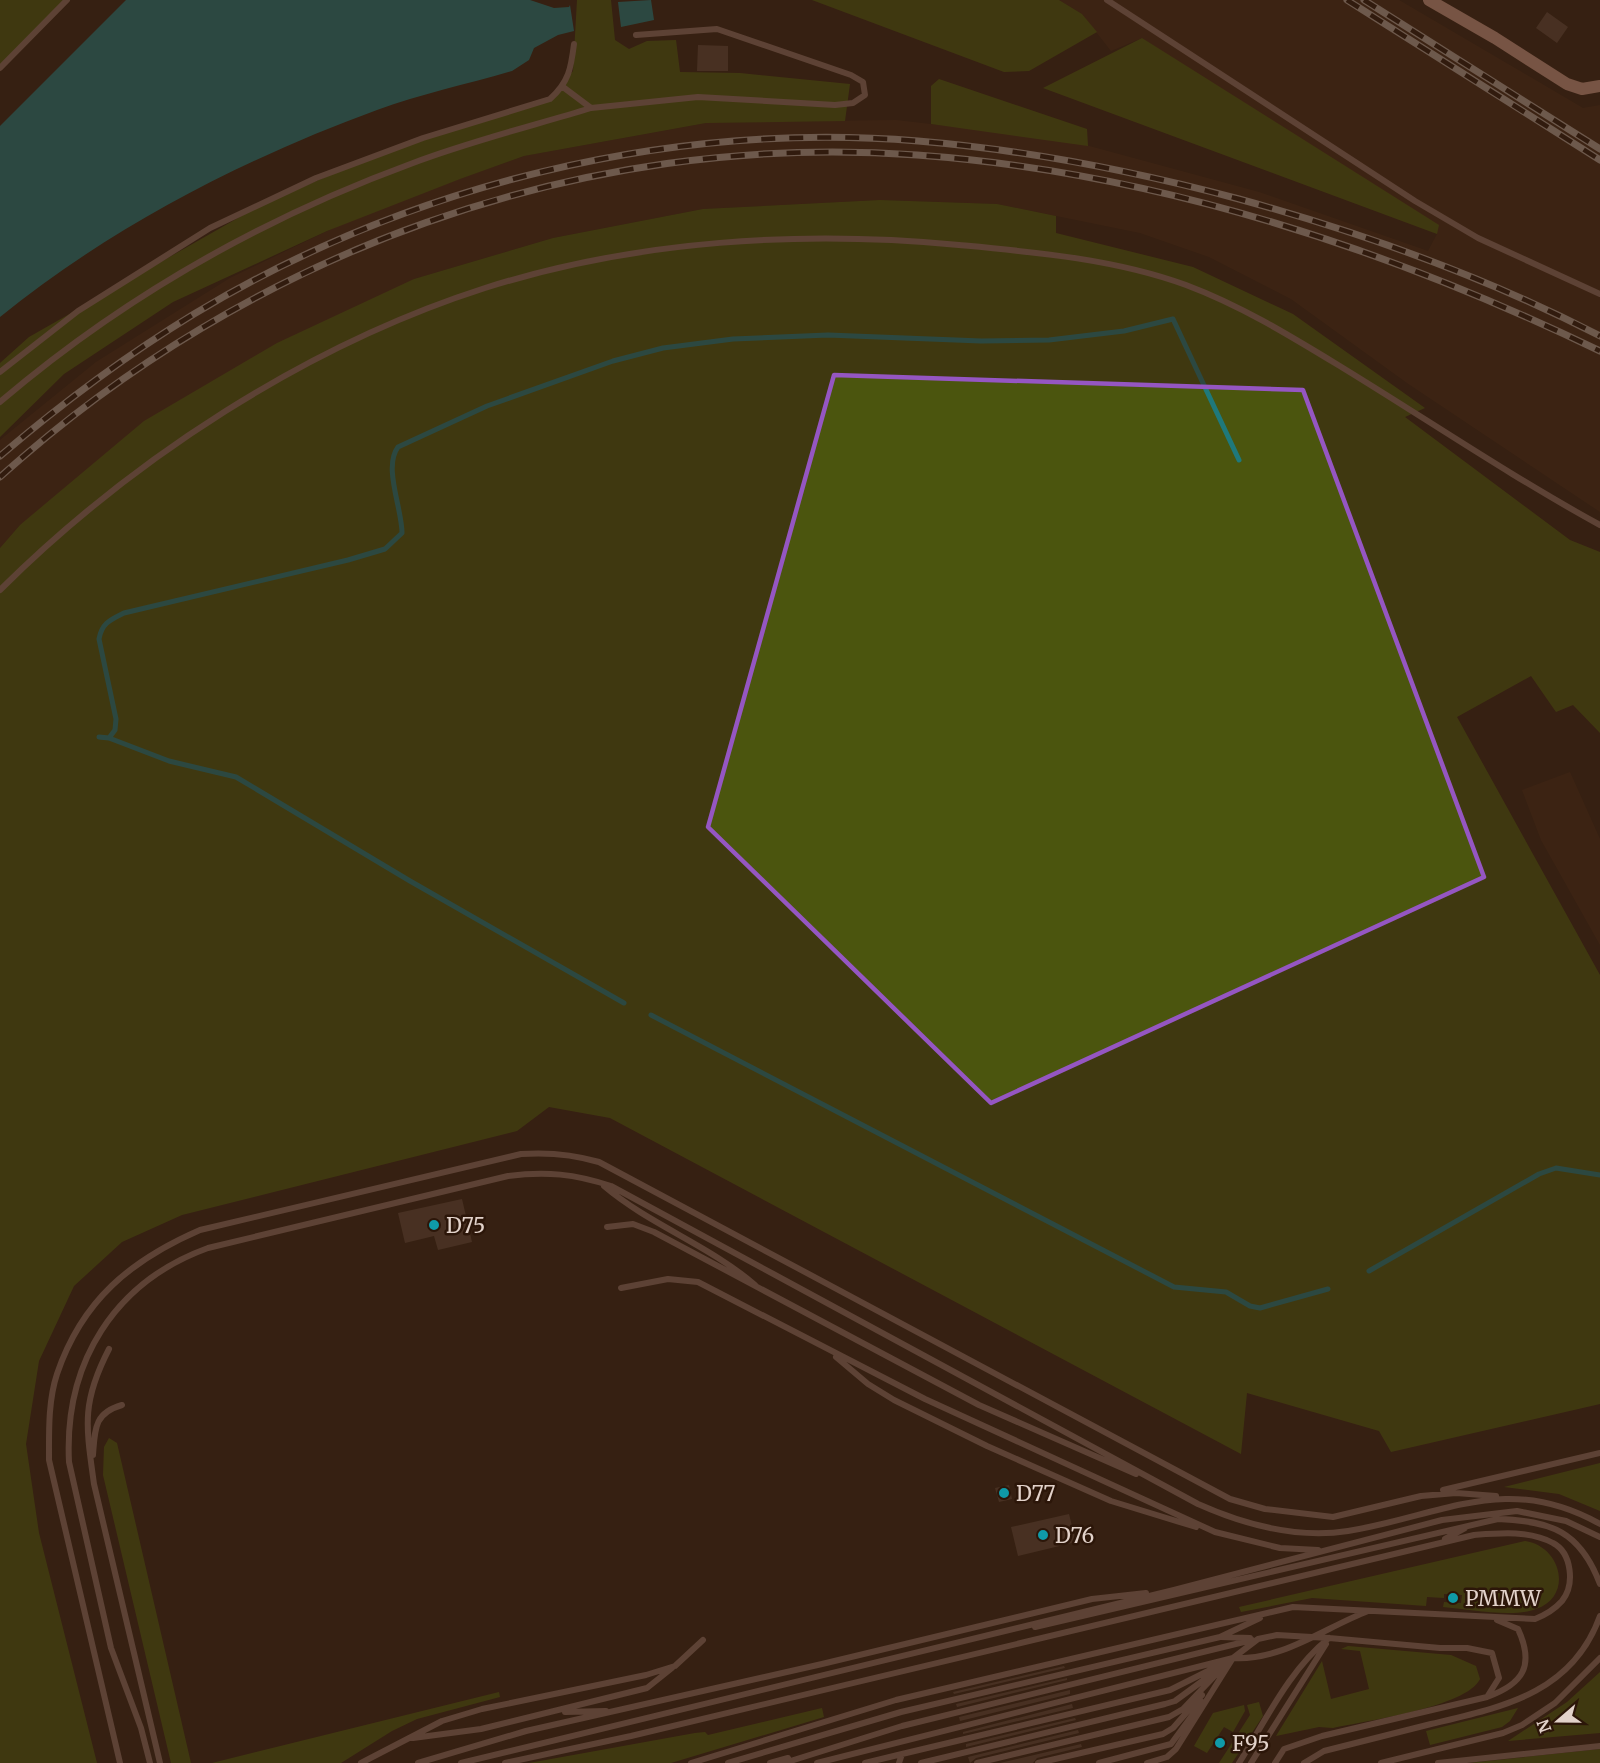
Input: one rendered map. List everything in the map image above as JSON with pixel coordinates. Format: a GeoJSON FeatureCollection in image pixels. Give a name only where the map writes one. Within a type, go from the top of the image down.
{"type":"FeatureCollection","features":[{"type":"Feature","properties":{"kind":"street"},"geometry":{"type":"LineString","coordinates":[[1429,0],[1495,38],[1567,84],[1582,88],[1600,86]]}},
{"type":"Feature","properties":{"kind":"lane"},"geometry":{"type":"LineString","coordinates":[[0,68],[67,0]]}},
{"type":"Feature","properties":{"kind":"lane"},"geometry":{"type":"LineString","coordinates":[[1107,0],[1415,201],[1478,238],[1600,294]]}},
{"type":"Feature","properties":{"kind":"lane"},"geometry":{"type":"LineString","coordinates":[[0,402],[56,354],[230,244],[310,204],[415,162],[591,108],[698,97],[835,105],[853,103],[865,95],[863,82],[851,75],[717,29],[636,35]]}},
{"type":"Feature","properties":{"kind":"lane"},"geometry":{"type":"LineString","coordinates":[[0,372],[78,311],[210,228],[316,178],[423,138],[527,108],[550,99],[563,87],[570,74],[574,44]]}},
{"type":"Feature","properties":{"kind":"lane"},"geometry":{"type":"LineString","coordinates":[[563,87],[591,108]]}},
{"type":"Feature","properties":{"kind":"lane"},"geometry":{"type":"LineString","coordinates":[[0,590],[49,544],[176,442],[264,387],[394,323],[484,289],[548,271],[676,247],[753,241],[882,239],[1018,251],[1091,262],[1187,285],[1275,327],[1600,525]]}},
{"type":"Feature","properties":{"kind":"lane"},"geometry":{"type":"LineString","coordinates":[[120,1763],[49,1460],[49,1418],[57,1374],[84,1317],[106,1289],[135,1264],[166,1244],[200,1230],[493,1160],[548,1152],[576,1155],[599,1162],[1230,1499],[1265,1509],[1333,1517],[1600,1453]]}},
{"type":"Feature","properties":{"kind":"lane"},"geometry":{"type":"LineString","coordinates":[[150,1763],[138,1718],[111,1648],[69,1462],[68,1434],[76,1384],[84,1360],[108,1321],[125,1300],[146,1281],[178,1260],[208,1248],[508,1176],[558,1172],[600,1183],[1223,1516],[1251,1525],[1301,1532],[1348,1531],[1478,1501],[1517,1497]]}},
{"type":"Feature","properties":{"kind":"lane"},"geometry":{"type":"LineString","coordinates":[[600,1183],[630,1207],[702,1246],[735,1268],[765,1293]]}},
{"type":"Feature","properties":{"kind":"lane"},"geometry":{"type":"LineString","coordinates":[[607,1227],[633,1224],[654,1232],[979,1405],[1167,1486]]}},
{"type":"Feature","properties":{"kind":"lane"},"geometry":{"type":"LineString","coordinates":[[621,1288],[668,1278],[698,1282],[963,1417],[1215,1532]]}},
{"type":"Feature","properties":{"kind":"lane"},"geometry":{"type":"LineString","coordinates":[[109,1349],[94,1381],[86,1415],[92,1466],[160,1763]]}},
{"type":"Feature","properties":{"kind":"lane"},"geometry":{"type":"LineString","coordinates":[[828,1350],[868,1384],[894,1400],[977,1441],[1110,1501],[1215,1532],[1280,1548],[1308,1551],[1336,1549]]}},
{"type":"Feature","properties":{"kind":"lane"},"geometry":{"type":"LineString","coordinates":[[92,1466],[95,1430],[100,1419],[107,1409],[122,1405]]}},
{"type":"Feature","properties":{"kind":"lane"},"geometry":{"type":"LineString","coordinates":[[1421,1496],[1456,1493],[1517,1497],[1574,1511],[1600,1524]]}},
{"type":"Feature","properties":{"kind":"lane"},"geometry":{"type":"LineString","coordinates":[[461,1763],[1174,1590],[1442,1520],[1517,1511],[1566,1521],[1600,1537]]}},
{"type":"Feature","properties":{"kind":"lane"},"geometry":{"type":"LineString","coordinates":[[827,1674],[1498,1519],[1524,1520],[1554,1527],[1574,1540],[1600,1584]]}},
{"type":"Feature","properties":{"kind":"lane"},"geometry":{"type":"LineString","coordinates":[[1439,1543],[1470,1525]]}},
{"type":"Feature","properties":{"kind":"lane"},"geometry":{"type":"LineString","coordinates":[[505,1763],[632,1736],[1474,1535],[1502,1533],[1533,1536],[1555,1543],[1567,1558],[1570,1580],[1563,1599],[1548,1613],[1535,1619],[1293,1607],[896,1700],[691,1763]]}},
{"type":"Feature","properties":{"kind":"lane"},"geometry":{"type":"LineString","coordinates":[[418,1763],[526,1731],[1092,1599],[1174,1590]]}},
{"type":"Feature","properties":{"kind":"lane"},"geometry":{"type":"LineString","coordinates":[[817,1763],[1233,1658],[1248,1659],[1271,1653],[1313,1637],[1371,1610]]}},
{"type":"Feature","properties":{"kind":"lane"},"geometry":{"type":"LineString","coordinates":[[728,1763],[901,1712],[1220,1637],[1272,1613]]}},
{"type":"Feature","properties":{"kind":"lane"},"geometry":{"type":"LineString","coordinates":[[1275,1763],[1284,1749],[1322,1736],[1487,1697],[1518,1682],[1525,1662],[1518,1629],[1489,1615]]}},
{"type":"Feature","properties":{"kind":"lane"},"geometry":{"type":"LineString","coordinates":[[1591,1641],[1600,1616]]}},
{"type":"Feature","properties":{"kind":"lane"},"geometry":{"type":"LineString","coordinates":[[1304,1763],[1324,1750],[1507,1706],[1546,1684],[1600,1634]]}},
{"type":"Feature","properties":{"kind":"lane"},"geometry":{"type":"LineString","coordinates":[[770,1763],[896,1728],[1277,1635],[1440,1648],[1467,1648],[1492,1653],[1499,1678],[1487,1697]]}},
{"type":"Feature","properties":{"kind":"lane"},"geometry":{"type":"LineString","coordinates":[[1220,1637],[1258,1639]]}},
{"type":"Feature","properties":{"kind":"lane"},"geometry":{"type":"LineString","coordinates":[[1239,1763],[1291,1680],[1311,1653],[1329,1638]]}},
{"type":"Feature","properties":{"kind":"lane"},"geometry":{"type":"LineString","coordinates":[[1251,1763],[1329,1638]]}},
{"type":"Feature","properties":{"kind":"lane"},"geometry":{"type":"LineString","coordinates":[[921,1763],[1165,1704],[1187,1692],[1258,1639]]}},
{"type":"Feature","properties":{"kind":"lane"},"geometry":{"type":"LineString","coordinates":[[406,1739],[481,1729],[647,1688],[703,1640]]}},
{"type":"Feature","properties":{"kind":"lane"},"geometry":{"type":"LineString","coordinates":[[865,1763],[1170,1690],[1233,1658]]}},
{"type":"Feature","properties":{"kind":"lane"},"geometry":{"type":"LineString","coordinates":[[977,1763],[1169,1718],[1183,1709],[1233,1658]]}},
{"type":"Feature","properties":{"kind":"lane"},"geometry":{"type":"LineString","coordinates":[[1038,1763],[1163,1734],[1173,1728],[1233,1658]]}},
{"type":"Feature","properties":{"kind":"lane"},"geometry":{"type":"LineString","coordinates":[[1099,1763],[1171,1744],[1233,1658]]}},
{"type":"Feature","properties":{"kind":"lane"},"geometry":{"type":"LineString","coordinates":[[1147,1763],[1167,1757],[1183,1741],[1233,1658]]}},
{"type":"Feature","properties":{"kind":"lane"},"geometry":{"type":"LineString","coordinates":[[1381,1763],[1503,1733],[1522,1725],[1555,1703],[1600,1659]]}},
{"type":"Feature","properties":{"kind":"lane"},"geometry":{"type":"LineString","coordinates":[[361,1763],[442,1721],[482,1709],[646,1675],[675,1666]]}},
{"type":"Feature","properties":{"kind":"lane"},"geometry":{"type":"LineString","coordinates":[[552,1712],[622,1710]]}},
{"type":"Feature","properties":{"kind":"lane"},"geometry":{"type":"LineString","coordinates":[[784,1763],[896,1728]]}},
{"type":"Feature","properties":{"kind":"lane"},"geometry":{"type":"LineString","coordinates":[[1438,1763],[1600,1746]]}},
{"type":"Feature","properties":{"kind":"lane"},"geometry":{"type":"LineString","coordinates":[[899,1763],[902,1754]]}},
{"type":"Feature","properties":{"kind":"highlighted area"},"geometry":{"type":"Polygon","coordinates":[[[834,375],[1303,390],[1484,877],[991,1103],[708,827],[834,375]]]}},
{"type":"Feature","properties":{"kind":"shaded area"},"geometry":{"type":"Polygon","coordinates":[[[1059,0],[1399,0],[1583,108],[1600,105],[1600,512],[1407,383],[1291,299],[1209,257],[1140,233],[997,204],[880,200],[703,209],[553,238],[414,279],[20,525],[0,548],[0,440],[96,362],[230,278],[371,210],[524,156],[706,123],[896,120],[1067,140],[1259,192],[1428,251],[1437,234],[1142,38],[1111,51],[1082,14],[1059,0]]]}},
{"type":"Feature","properties":{"kind":"shaded area"},"geometry":{"type":"Polygon","coordinates":[[[1570,772],[1600,839],[1600,945],[1541,840],[1522,790],[1570,772]]]}},
{"type":"Feature","properties":{"kind":"green space"},"geometry":{"type":"Polygon","coordinates":[[[0,0],[69,0],[0,70],[0,0]]]}},
{"type":"Feature","properties":{"kind":"green space"},"geometry":{"type":"Polygon","coordinates":[[[577,0],[611,0],[615,40],[629,49],[647,41],[676,40],[680,72],[740,73],[850,84],[845,121],[706,123],[524,156],[460,179],[327,231],[173,302],[64,374],[0,437],[0,363],[29,337],[261,205],[358,163],[551,96],[573,71],[577,0]]]}},
{"type":"Feature","properties":{"kind":"green space"},"geometry":{"type":"Polygon","coordinates":[[[812,0],[1059,0],[1082,14],[1097,32],[1029,71],[1004,72],[812,0]]]}},
{"type":"Feature","properties":{"kind":"green space"},"geometry":{"type":"Polygon","coordinates":[[[1142,38],[1439,225],[1437,234],[1043,88],[1142,38]]]}},
{"type":"Feature","properties":{"kind":"green space"},"geometry":{"type":"Polygon","coordinates":[[[939,79],[1087,129],[1088,146],[931,124],[931,86],[939,79]]]}},
{"type":"Feature","properties":{"kind":"green space"},"geometry":{"type":"Polygon","coordinates":[[[880,200],[997,204],[1056,216],[1056,233],[1193,267],[1293,314],[1425,408],[1405,417],[1570,540],[1600,552],[1600,733],[1573,705],[1556,712],[1531,676],[1457,717],[1600,975],[1600,1404],[1391,1452],[1379,1431],[1247,1393],[1241,1454],[610,1118],[549,1107],[517,1131],[182,1215],[122,1242],[74,1286],[39,1361],[26,1444],[39,1533],[97,1763],[0,1763],[0,548],[20,525],[144,421],[277,343],[414,279],[553,238],[703,209],[880,200]]]}},
{"type":"Feature","properties":{"kind":"green space"},"geometry":{"type":"Polygon","coordinates":[[[109,1438],[117,1443],[191,1763],[171,1763],[103,1475],[104,1447],[109,1438]]]}},
{"type":"Feature","properties":{"kind":"green space"},"geometry":{"type":"Polygon","coordinates":[[[1600,1463],[1600,1511],[1559,1494],[1504,1487],[1600,1463]]]}},
{"type":"Feature","properties":{"kind":"green space"},"geometry":{"type":"Polygon","coordinates":[[[1525,1541],[1547,1552],[1554,1561],[1559,1583],[1548,1603],[1526,1612],[1503,1613],[1443,1607],[1444,1602],[1461,1603],[1462,1595],[1444,1594],[1444,1598],[1427,1597],[1426,1606],[1312,1598],[1241,1612],[1239,1607],[1525,1541]]]}},
{"type":"Feature","properties":{"kind":"green space"},"geometry":{"type":"Polygon","coordinates":[[[1348,1646],[1451,1655],[1476,1666],[1480,1679],[1471,1689],[1436,1705],[1390,1717],[1333,1728],[1319,1727],[1276,1736],[1322,1661],[1331,1699],[1369,1689],[1360,1651],[1341,1649],[1348,1646]]]}},
{"type":"Feature","properties":{"kind":"green space"},"geometry":{"type":"Polygon","coordinates":[[[1600,1672],[1600,1733],[1508,1741],[1567,1702],[1600,1672]]]}},
{"type":"Feature","properties":{"kind":"green space"},"geometry":{"type":"Polygon","coordinates":[[[499,1692],[500,1697],[417,1719],[392,1731],[341,1763],[212,1763],[499,1692]]]}},
{"type":"Feature","properties":{"kind":"green space"},"geometry":{"type":"Polygon","coordinates":[[[1259,1702],[1263,1716],[1232,1763],[1219,1763],[1250,1715],[1247,1705],[1259,1702]]]}},
{"type":"Feature","properties":{"kind":"green space"},"geometry":{"type":"Polygon","coordinates":[[[1244,1705],[1245,1711],[1233,1732],[1224,1727],[1207,1753],[1194,1746],[1213,1713],[1244,1705]]]}},
{"type":"Feature","properties":{"kind":"green space"},"geometry":{"type":"Polygon","coordinates":[[[822,1708],[824,1717],[671,1763],[529,1763],[695,1733],[705,1732],[708,1735],[822,1708]]]}},
{"type":"Feature","properties":{"kind":"green space"},"geometry":{"type":"Polygon","coordinates":[[[1518,1708],[1510,1721],[1502,1727],[1430,1745],[1426,1731],[1518,1708]]]}},
{"type":"Feature","properties":{"kind":"green space"},"geometry":{"type":"Polygon","coordinates":[[[1600,1749],[1600,1763],[1469,1763],[1600,1749]]]}},
{"type":"Feature","properties":{"kind":"water"},"geometry":{"type":"Polygon","coordinates":[[[126,0],[530,0],[554,8],[570,5],[574,31],[558,35],[534,48],[529,60],[512,71],[377,110],[277,150],[228,173],[133,225],[87,254],[0,317],[0,126],[126,0]]]}},
{"type":"Feature","properties":{"kind":"water"},"geometry":{"type":"Polygon","coordinates":[[[651,0],[654,20],[621,27],[618,2],[651,0]]]}},
{"type":"Feature","properties":{"kind":"building"},"geometry":{"type":"Polygon","coordinates":[[[1547,12],[1568,27],[1557,43],[1536,28],[1547,12]]]}},
{"type":"Feature","properties":{"kind":"building"},"geometry":{"type":"Polygon","coordinates":[[[698,45],[728,46],[728,71],[697,71],[698,45]]]}},
{"type":"Feature","properties":{"kind":"building","name":"D75"},"geometry":{"type":"Polygon","coordinates":[[[462,1199],[472,1242],[438,1250],[434,1236],[405,1243],[398,1213],[462,1199]]]}},
{"type":"Feature","properties":{"kind":"building","name":"D77"},"geometry":{"type":"Polygon","coordinates":[[[1009,1485],[1012,1499],[999,1502],[995,1488],[1009,1485]]]}},
{"type":"Feature","properties":{"kind":"building","name":"D76"},"geometry":{"type":"Polygon","coordinates":[[[1069,1514],[1076,1542],[1018,1556],[1011,1527],[1069,1514]]]}},
{"type":"Feature","properties":{"kind":"building"},"geometry":{"type":"Polygon","coordinates":[[[1064,1666],[1065,1668],[954,1694],[953,1692],[1064,1666]]]}},
{"type":"Feature","properties":{"kind":"building"},"geometry":{"type":"Polygon","coordinates":[[[1067,1678],[1067,1680],[957,1707],[956,1704],[1067,1678]]]}},
{"type":"Feature","properties":{"kind":"building"},"geometry":{"type":"Polygon","coordinates":[[[1070,1690],[1070,1694],[960,1721],[959,1717],[1070,1690]]]}},
{"type":"Feature","properties":{"kind":"building"},"geometry":{"type":"Polygon","coordinates":[[[1072,1704],[1073,1708],[963,1734],[963,1732],[1072,1704]]]}},
{"type":"Feature","properties":{"kind":"building"},"geometry":{"type":"Polygon","coordinates":[[[1075,1718],[1076,1720],[966,1747],[966,1744],[1075,1718]]]}},
{"type":"Feature","properties":{"kind":"building"},"geometry":{"type":"Polygon","coordinates":[[[1078,1730],[1079,1733],[976,1758],[970,1763],[968,1757],[1078,1730]]]}},
{"type":"Feature","properties":{"kind":"building"},"geometry":{"type":"Polygon","coordinates":[[[1081,1744],[1082,1747],[1037,1758],[1033,1763],[1000,1763],[1081,1744]]]}},
{"type":"Feature","properties":{"kind":"waterway"},"geometry":{"type":"LineString","coordinates":[[109,738],[115,730],[116,719],[99,639],[102,629],[111,620],[124,613],[348,560],[385,549],[402,533],[392,465],[398,447],[487,406],[613,361],[663,348],[733,339],[828,335],[981,341],[1049,340],[1124,331],[1173,319],[1239,460]]}},
{"type":"Feature","properties":{"kind":"waterway"},"geometry":{"type":"LineString","coordinates":[[99,737],[109,738],[169,761],[236,777],[410,881],[624,1003]]}},
{"type":"Feature","properties":{"kind":"waterway"},"geometry":{"type":"LineString","coordinates":[[651,1015],[1174,1287],[1226,1292],[1250,1306],[1260,1308],[1328,1289]]}},
{"type":"Feature","properties":{"kind":"waterway"},"geometry":{"type":"LineString","coordinates":[[1369,1271],[1539,1174],[1556,1168],[1600,1175]]}},
{"type":"Feature","properties":{"kind":"railway"},"geometry":{"type":"LineString","coordinates":[[1347,0],[1600,160]]}},
{"type":"Feature","properties":{"kind":"railway"},"geometry":{"type":"LineString","coordinates":[[1364,0],[1600,149]]}},
{"type":"Feature","properties":{"kind":"railway"},"geometry":{"type":"LineString","coordinates":[[0,456],[94,381],[194,314],[276,269],[362,230],[451,197],[542,172],[635,153],[730,141],[824,137],[918,141],[1040,156],[1160,179],[1332,226],[1423,258],[1513,294],[1600,336]]}},
{"type":"Feature","properties":{"kind":"railway"},"geometry":{"type":"LineString","coordinates":[[0,477],[97,398],[201,328],[311,270],[426,223],[545,187],[667,164],[791,153],[917,155],[1006,164],[1094,178],[1181,197],[1353,248],[1436,279],[1600,351]]}},
{"type":"Feature","properties":{"kind":"place","name":"D75"},"geometry":{"type":"Point","coordinates":[434,1225]}},
{"type":"Feature","properties":{"kind":"place","name":"D77"},"geometry":{"type":"Point","coordinates":[1004,1493]}},
{"type":"Feature","properties":{"kind":"place","name":"D76"},"geometry":{"type":"Point","coordinates":[1043,1535]}},
{"type":"Feature","properties":{"kind":"place","name":"PMMW"},"geometry":{"type":"Point","coordinates":[1453,1598]}},
{"type":"Feature","properties":{"kind":"place","name":"F95"},"geometry":{"type":"Point","coordinates":[1220,1743]}}]}
